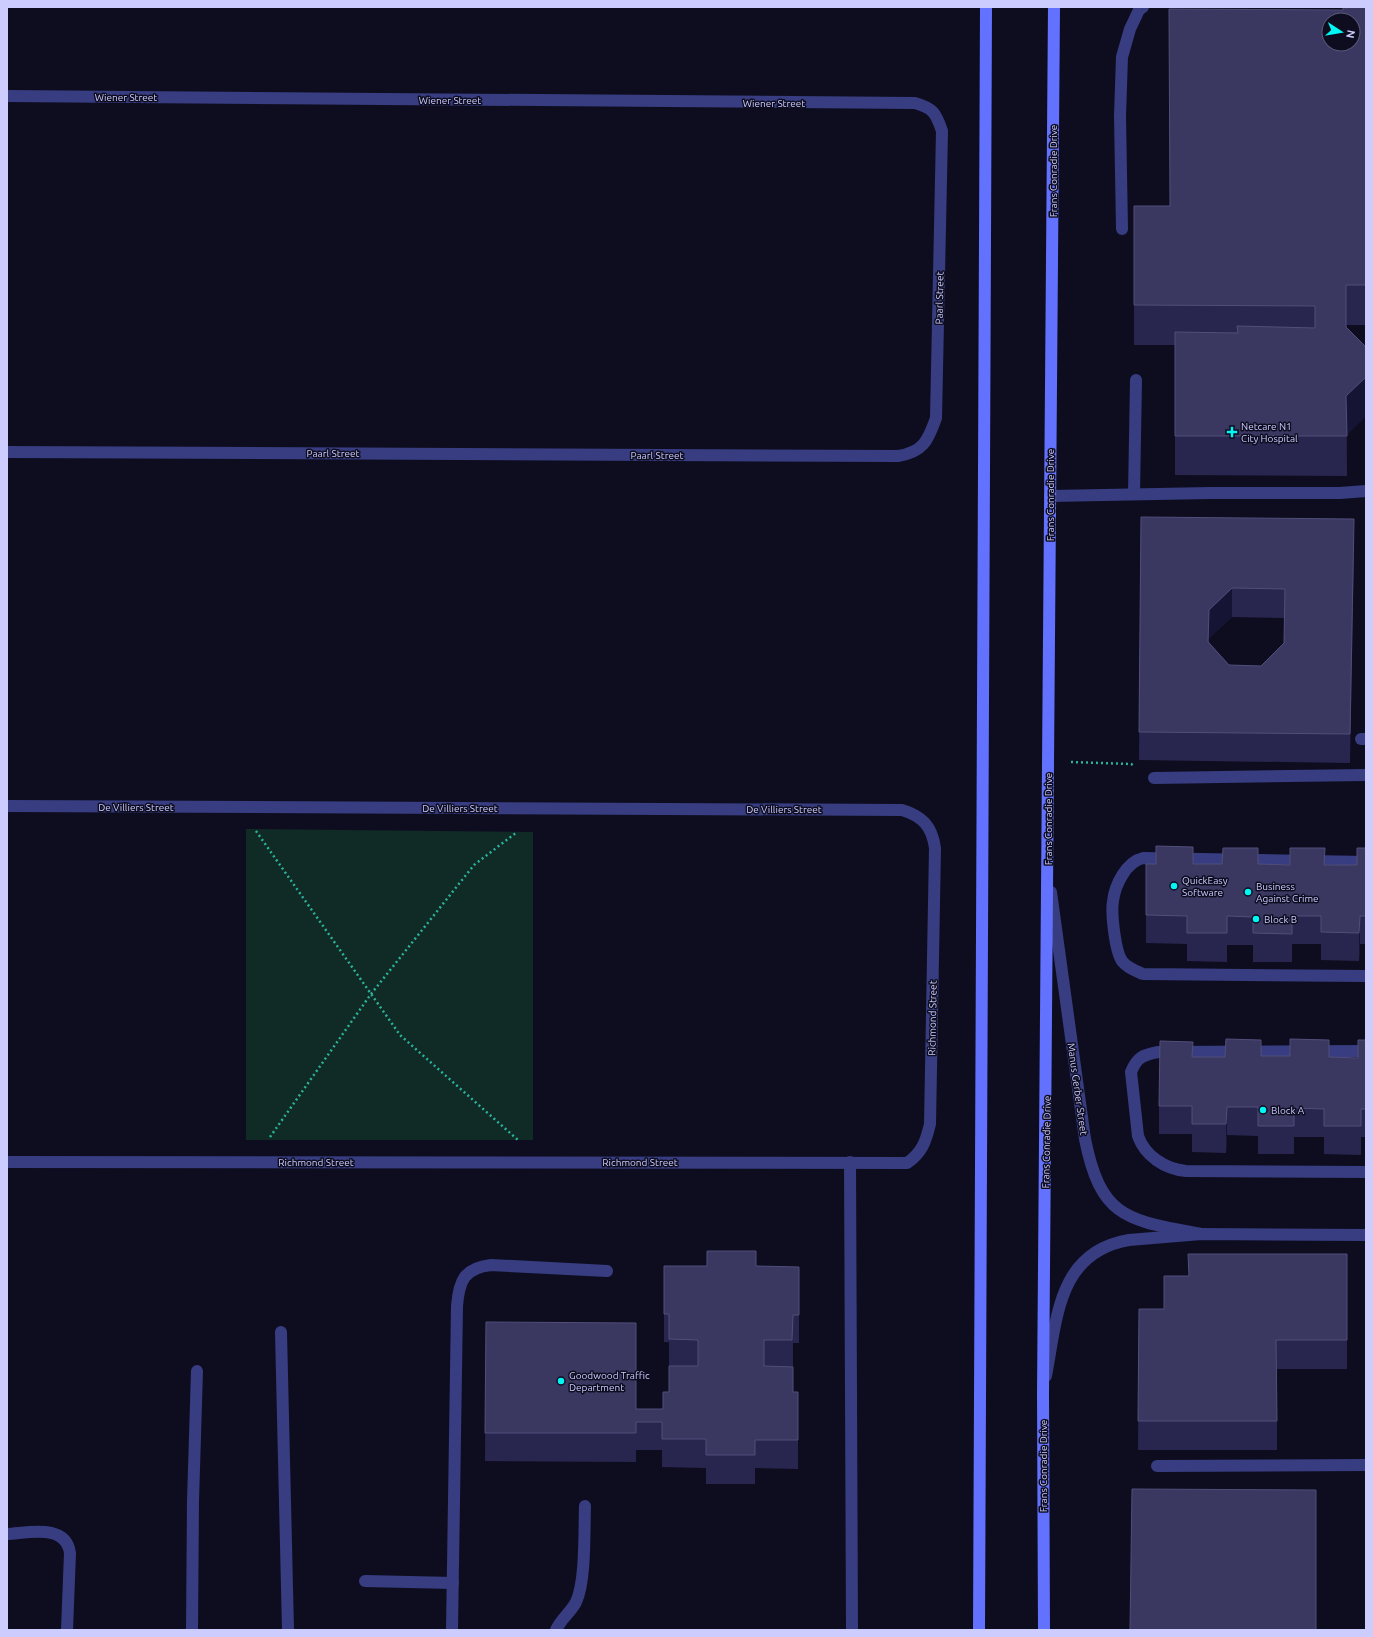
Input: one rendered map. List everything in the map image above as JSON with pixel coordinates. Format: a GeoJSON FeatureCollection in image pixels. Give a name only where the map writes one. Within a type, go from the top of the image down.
{"type":"FeatureCollection","features":[{"type":"Feature","properties":{"kind":"main road"},"geometry":{"type":"LineString","coordinates":[[980,1630],[986,7]]}},
{"type":"Feature","properties":{"kind":"main road","name":"Frans Conradie Drive"},"geometry":{"type":"LineString","coordinates":[[1044,1630],[1043,1394],[1054,7]]}},
{"type":"Feature","properties":{"kind":"street"},"geometry":{"type":"LineString","coordinates":[[1122,229],[1120,116],[1122,57],[1130,29],[1142,7]]}},
{"type":"Feature","properties":{"kind":"street","name":"Wiener Street"},"geometry":{"type":"LineString","coordinates":[[7,96],[894,104]]}},
{"type":"Feature","properties":{"kind":"street","name":"Paarl Street"},"geometry":{"type":"LineString","coordinates":[[7,452],[882,456],[911,454],[921,447],[930,434],[936,418],[942,131],[933,112],[927,106],[915,103],[894,104]]}},
{"type":"Feature","properties":{"kind":"street"},"geometry":{"type":"LineString","coordinates":[[1134,494],[1136,380]]}},
{"type":"Feature","properties":{"kind":"street"},"geometry":{"type":"LineString","coordinates":[[1050,496],[1340,493],[1366,491]]}},
{"type":"Feature","properties":{"kind":"street"},"geometry":{"type":"LineString","coordinates":[[1154,778],[1366,775]]}},
{"type":"Feature","properties":{"kind":"street","name":"De Villiers Street"},"geometry":{"type":"LineString","coordinates":[[7,806],[883,809],[902,810],[913,813]]}},
{"type":"Feature","properties":{"kind":"street","name":"Richmond Street"},"geometry":{"type":"LineString","coordinates":[[7,1162],[908,1163],[917,1156],[923,1148],[930,1124],[934,848],[933,837],[929,828],[922,819],[913,813]]}},
{"type":"Feature","properties":{"kind":"street"},"geometry":{"type":"LineString","coordinates":[[1366,862],[1142,858],[1136,859],[1127,868],[1119,883],[1112,902],[1116,945],[1122,962],[1133,970],[1143,974],[1366,976]]}},
{"type":"Feature","properties":{"kind":"street","name":"Manus Gerber Street"},"geometry":{"type":"LineString","coordinates":[[1048,872],[1085,1139],[1095,1179],[1108,1199],[1124,1214],[1135,1220],[1201,1234]]}},
{"type":"Feature","properties":{"kind":"street"},"geometry":{"type":"LineString","coordinates":[[1366,1051],[1158,1052],[1145,1054],[1135,1063],[1131,1072],[1138,1136],[1141,1145],[1145,1152],[1170,1168],[1186,1171],[1366,1172]]}},
{"type":"Feature","properties":{"kind":"street"},"geometry":{"type":"LineString","coordinates":[[850,1162],[852,1630]]}},
{"type":"Feature","properties":{"kind":"street","name":"Manus Gerber Street"},"geometry":{"type":"LineString","coordinates":[[1043,1394],[1056,1323],[1064,1293],[1070,1280],[1082,1262],[1099,1249],[1119,1242],[1201,1234],[1366,1235]]}},
{"type":"Feature","properties":{"kind":"street"},"geometry":{"type":"LineString","coordinates":[[452,1630],[457,1306],[458,1291],[463,1279],[469,1271],[479,1266],[491,1265],[607,1271]]}},
{"type":"Feature","properties":{"kind":"street"},"geometry":{"type":"LineString","coordinates":[[281,1332],[288,1630]]}},
{"type":"Feature","properties":{"kind":"street"},"geometry":{"type":"LineString","coordinates":[[192,1630],[193,1501],[197,1371]]}},
{"type":"Feature","properties":{"kind":"street"},"geometry":{"type":"LineString","coordinates":[[1157,1466],[1366,1465]]}},
{"type":"Feature","properties":{"kind":"street"},"geometry":{"type":"LineString","coordinates":[[556,1630],[558,1625],[576,1602],[582,1581],[584,1506]]}},
{"type":"Feature","properties":{"kind":"street"},"geometry":{"type":"LineString","coordinates":[[7,1534],[49,1532],[58,1534],[67,1543],[70,1553],[67,1630]]}},
{"type":"Feature","properties":{"kind":"street"},"geometry":{"type":"LineString","coordinates":[[364,1580],[453,1583]]}},
{"type":"Feature","properties":{"kind":"path"},"geometry":{"type":"LineString","coordinates":[[1086,762],[1131,764]]}},
{"type":"Feature","properties":{"kind":"path"},"geometry":{"type":"LineString","coordinates":[[256,831],[400,1035],[519,1140]]}},
{"type":"Feature","properties":{"kind":"path"},"geometry":{"type":"LineString","coordinates":[[270,1137],[371,994],[474,864],[518,832]]}},
{"type":"Feature","properties":{"kind":"green space"},"geometry":{"type":"Polygon","coordinates":[[[246,829],[533,832],[533,1140],[246,1140],[246,829]]]}},
{"type":"Feature","properties":{"kind":"building"},"geometry":{"type":"Polygon","coordinates":[[[1343,7],[1366,7],[1366,285],[1346,285],[1346,327],[1366,347],[1366,377],[1346,396],[1347,436],[1175,436],[1175,332],[1238,333],[1237,326],[1315,328],[1315,306],[1134,305],[1134,206],[1170,206],[1169,9],[1343,10],[1343,7]]]}},
{"type":"Feature","properties":{"kind":"building"},"geometry":{"type":"Polygon","coordinates":[[[1141,517],[1354,519],[1350,734],[1139,732],[1141,517]],[[1232,588],[1209,610],[1208,642],[1229,665],[1261,666],[1284,643],[1285,589],[1232,588]]]}},
{"type":"Feature","properties":{"kind":"building"},"geometry":{"type":"Polygon","coordinates":[[[1156,846],[1193,847],[1193,864],[1222,864],[1223,848],[1258,848],[1258,864],[1290,865],[1290,848],[1325,848],[1324,865],[1357,865],[1357,848],[1366,848],[1366,916],[1360,916],[1359,933],[1321,932],[1321,916],[1292,916],[1292,934],[1253,933],[1253,917],[1227,916],[1227,933],[1187,933],[1187,916],[1146,915],[1146,864],[1156,864],[1156,846]]]}},
{"type":"Feature","properties":{"kind":"building"},"geometry":{"type":"Polygon","coordinates":[[[1226,1039],[1261,1040],[1261,1056],[1290,1056],[1290,1039],[1329,1040],[1329,1057],[1358,1058],[1358,1040],[1366,1040],[1366,1109],[1361,1109],[1361,1126],[1324,1126],[1324,1109],[1294,1108],[1294,1126],[1258,1126],[1258,1107],[1227,1107],[1226,1124],[1192,1124],[1192,1106],[1159,1106],[1160,1041],[1193,1042],[1192,1057],[1225,1057],[1226,1039]]]}},
{"type":"Feature","properties":{"kind":"building","name":"Goodwood Traffic Department"},"geometry":{"type":"Polygon","coordinates":[[[707,1251],[756,1251],[756,1266],[799,1267],[799,1315],[793,1315],[792,1340],[764,1340],[764,1366],[793,1367],[793,1392],[798,1392],[798,1440],[755,1440],[755,1455],[706,1455],[706,1439],[662,1439],[662,1422],[636,1422],[636,1433],[485,1433],[486,1322],[636,1323],[636,1409],[663,1409],[663,1392],[669,1392],[669,1366],[698,1366],[698,1340],[669,1339],[669,1314],[664,1314],[664,1266],[707,1266],[707,1251]]]}},
{"type":"Feature","properties":{"kind":"building"},"geometry":{"type":"Polygon","coordinates":[[[1188,1254],[1347,1254],[1347,1340],[1276,1340],[1277,1421],[1138,1421],[1139,1309],[1164,1309],[1164,1276],[1189,1276],[1188,1254]]]}},
{"type":"Feature","properties":{"kind":"building"},"geometry":{"type":"Polygon","coordinates":[[[1132,1489],[1316,1490],[1316,1630],[1130,1630],[1132,1489]]]}},
{"type":"Feature","properties":{"kind":"place","name":"Netcare N1 City Hospital"},"geometry":{"type":"Point","coordinates":[1232,432]}},
{"type":"Feature","properties":{"kind":"place","name":"QuickEasy Software"},"geometry":{"type":"Point","coordinates":[1174,886]}},
{"type":"Feature","properties":{"kind":"place","name":"Business Against Crime"},"geometry":{"type":"Point","coordinates":[1248,892]}},
{"type":"Feature","properties":{"kind":"place","name":"Block B"},"geometry":{"type":"Point","coordinates":[1256,919]}},
{"type":"Feature","properties":{"kind":"place","name":"Block A"},"geometry":{"type":"Point","coordinates":[1263,1110]}},
{"type":"Feature","properties":{"kind":"place","name":"Goodwood Traffic Department"},"geometry":{"type":"Point","coordinates":[561,1381]}}]}
